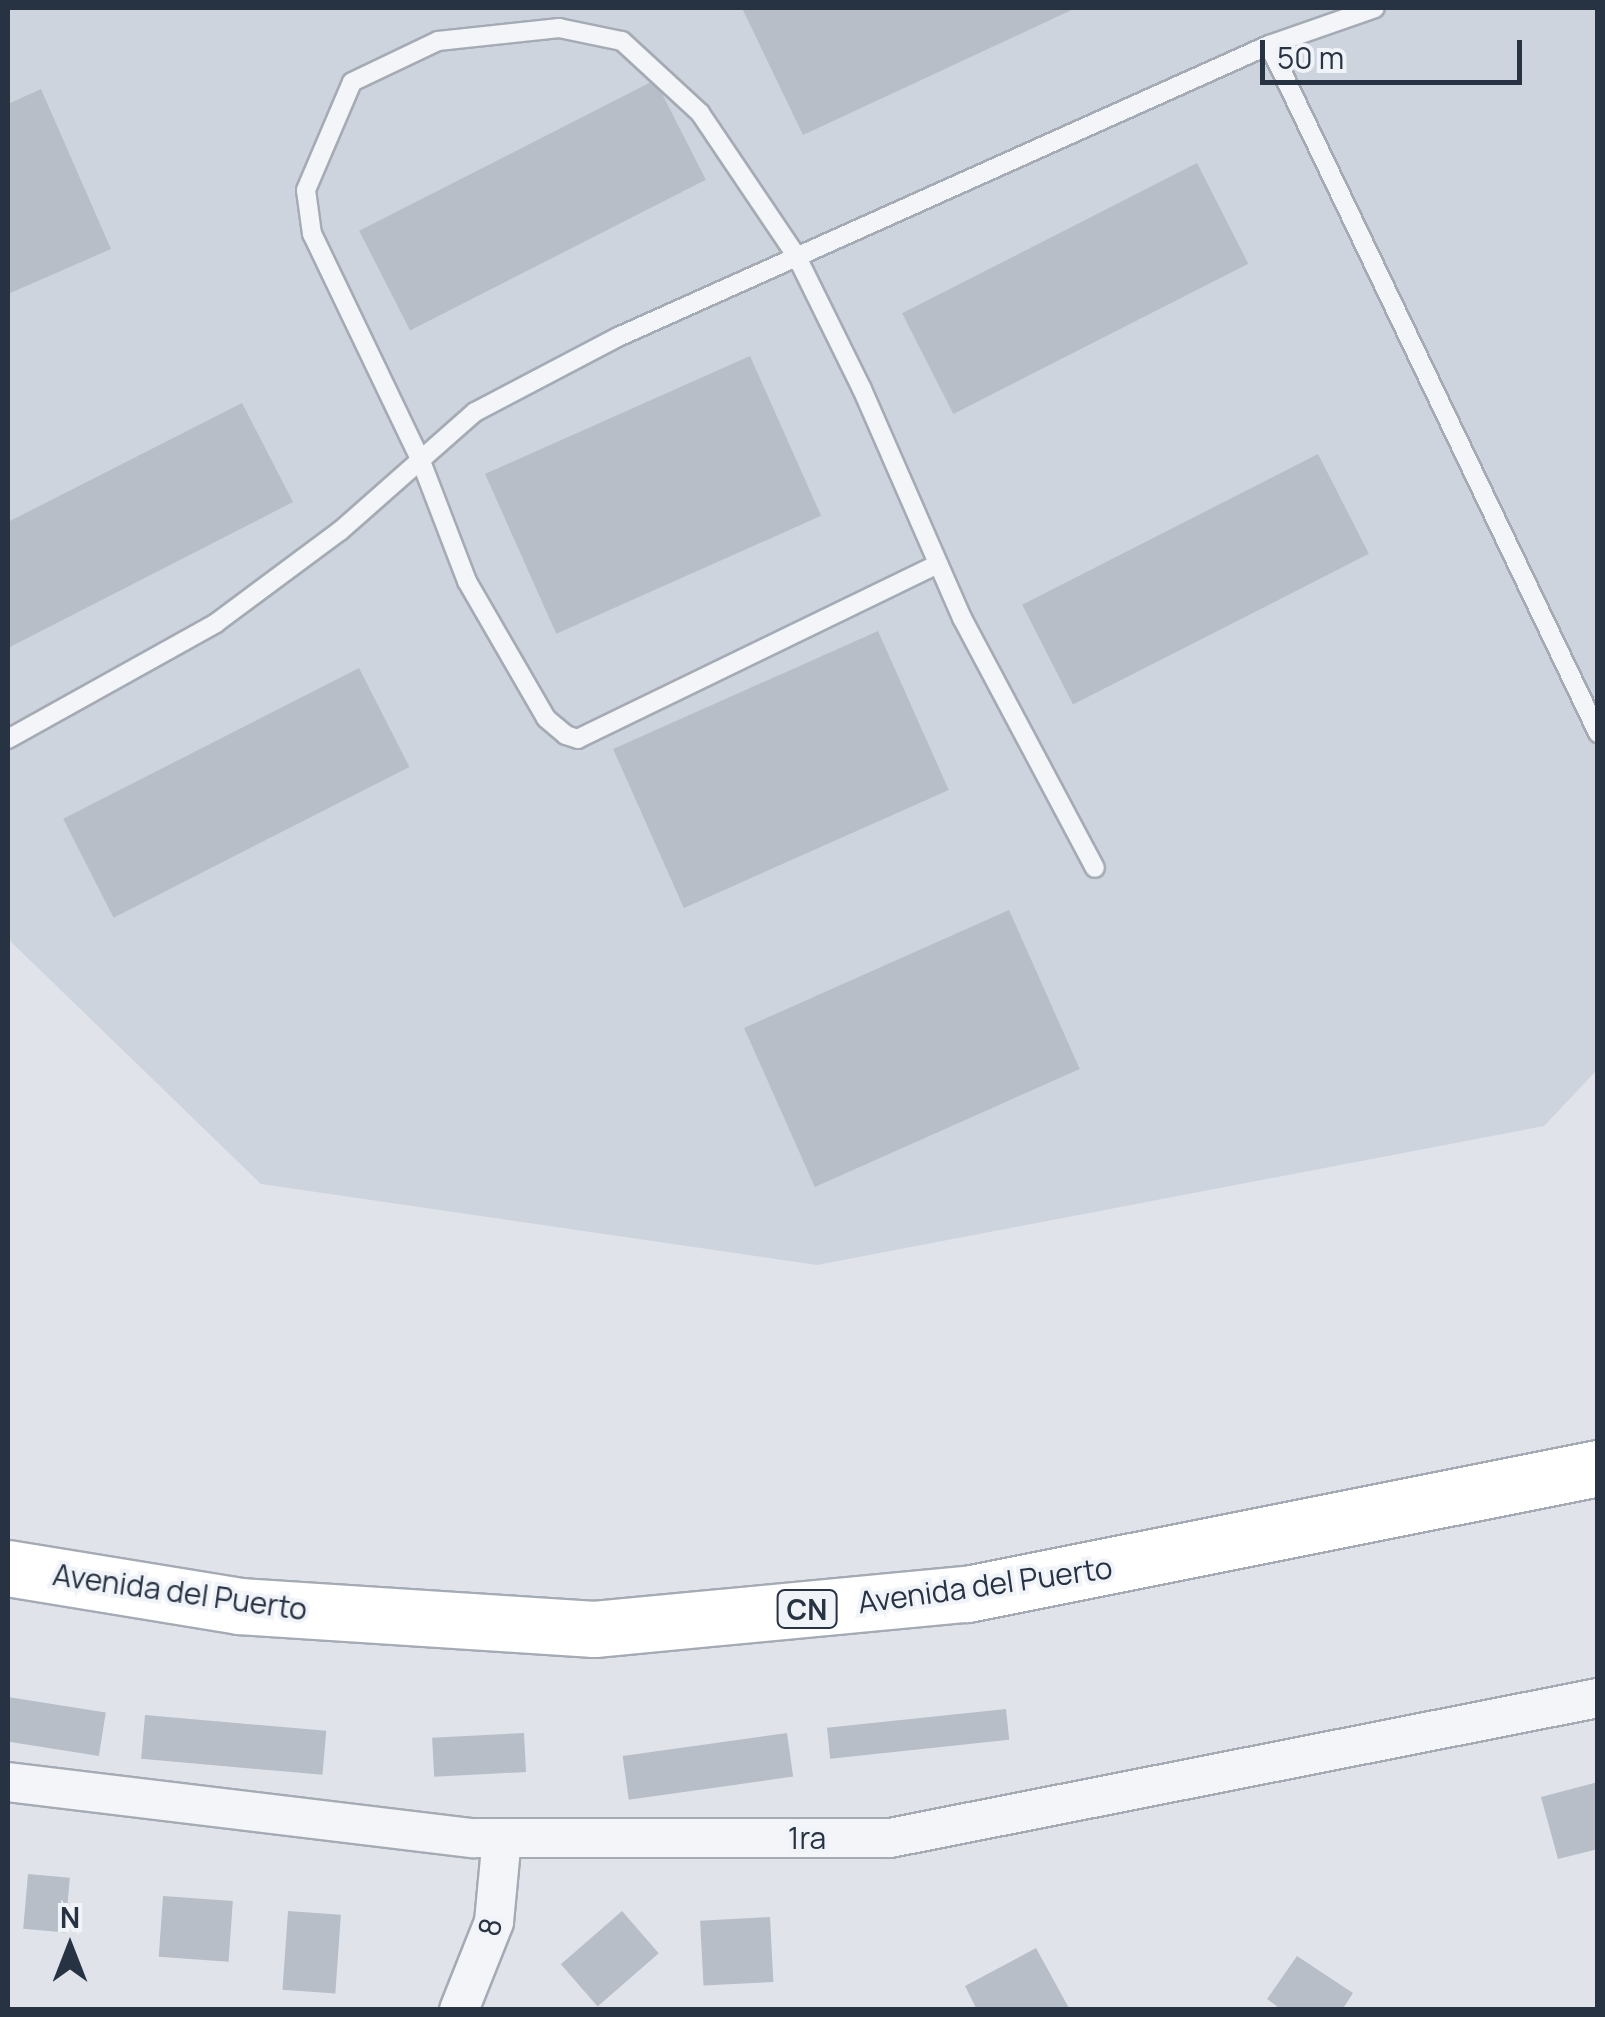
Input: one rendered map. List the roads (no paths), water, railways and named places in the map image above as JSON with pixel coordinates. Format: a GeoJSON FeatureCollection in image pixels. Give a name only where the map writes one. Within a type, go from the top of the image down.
{"type":"FeatureCollection","features":[{"type":"Feature","properties":{"kind":"main road","name":"Avenida del Puerto"},"geometry":{"type":"LineString","coordinates":[[8,1568],[239,1606],[594,1630],[966,1594],[1598,1468]]}},
{"type":"Feature","properties":{"kind":"street","name":"1ra"},"geometry":{"type":"LineString","coordinates":[[8,1782],[502,1838],[890,1838],[1598,1698]]}},
{"type":"Feature","properties":{"kind":"street","name":"8"},"geometry":{"type":"LineString","coordinates":[[459,2010],[494,1922],[502,1838]]}},
{"type":"Feature","properties":{"kind":"lane"},"geometry":{"type":"LineString","coordinates":[[8,739],[216,623],[421,461],[475,412],[797,257],[1269,45],[1376,8]]}},
{"type":"Feature","properties":{"kind":"lane"},"geometry":{"type":"LineString","coordinates":[[938,564],[578,739],[546,718],[477,598],[421,461],[312,234],[306,190],[352,82],[438,41],[559,28],[622,41],[700,113],[797,257],[938,564],[1096,868]]}},
{"type":"Feature","properties":{"kind":"lane"},"geometry":{"type":"LineString","coordinates":[[1269,45],[1598,733]]}}]}
